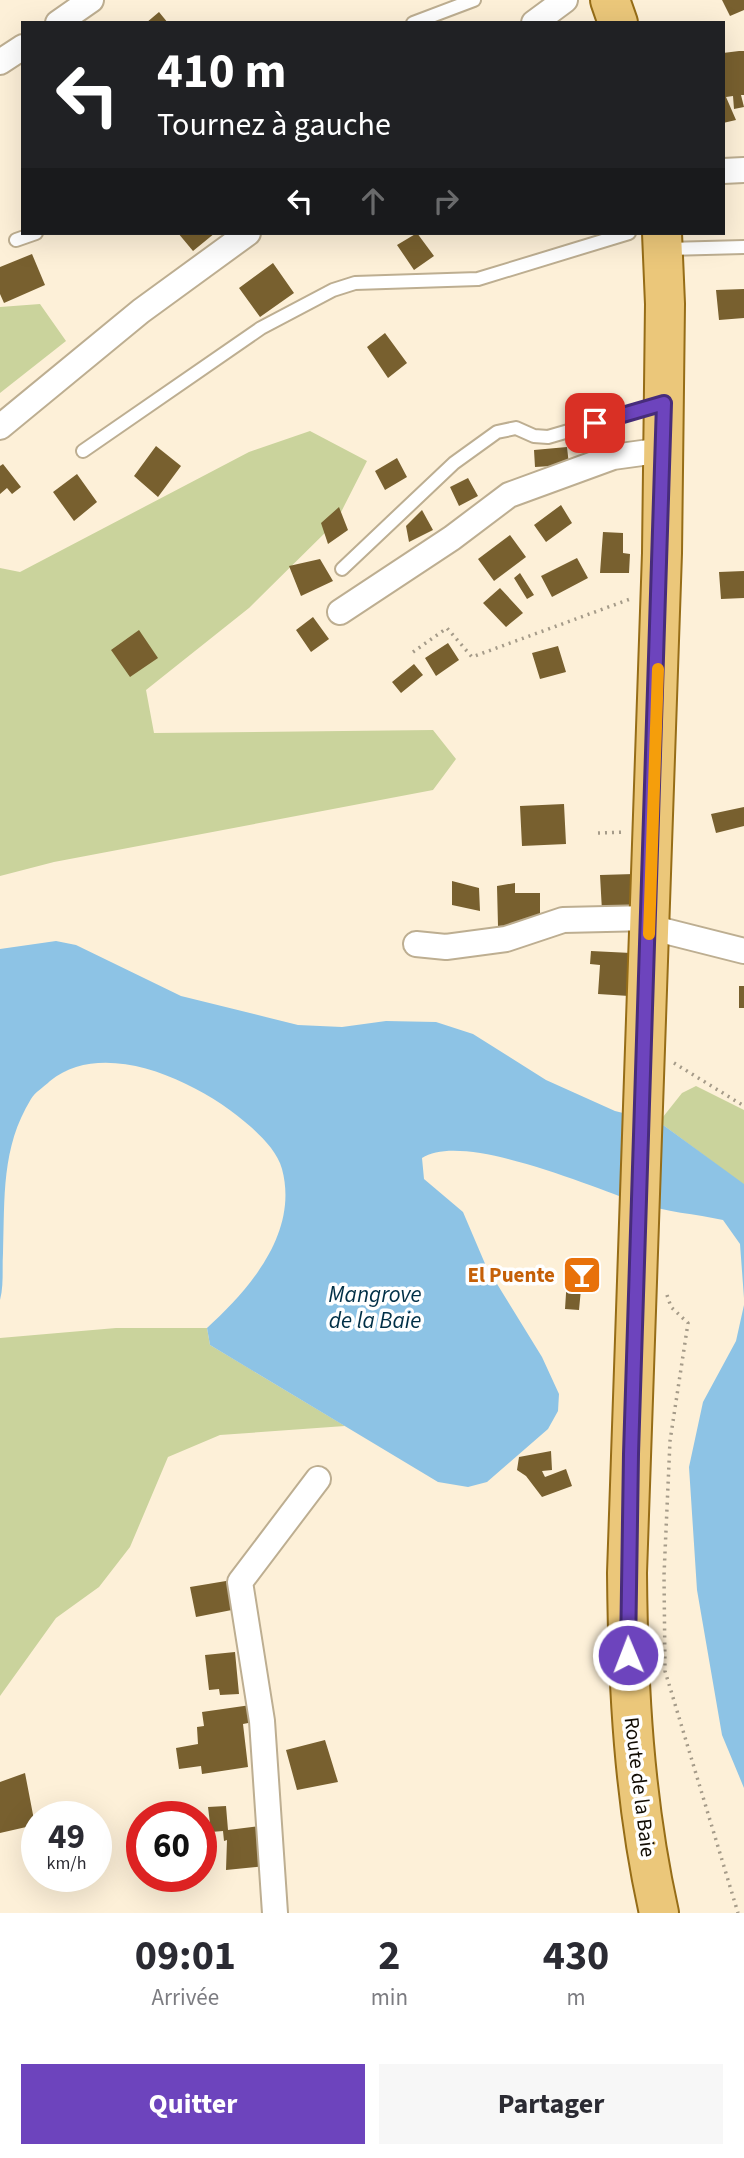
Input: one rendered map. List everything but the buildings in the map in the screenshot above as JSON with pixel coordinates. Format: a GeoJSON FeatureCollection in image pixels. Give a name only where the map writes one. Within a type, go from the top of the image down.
{"type":"FeatureCollection","features":[{"type":"Feature","properties":{"kind":"main road"},"geometry":{"type":"LineString","coordinates":[[610,0],[617,21]]}},
{"type":"Feature","properties":{"kind":"main road","name":"Route de la Baie"},"geometry":{"type":"LineString","coordinates":[[651,238],[664,403],[664,450],[627,1573],[628,1682],[637,1783],[659,1913]]}},
{"type":"Feature","properties":{"kind":"street"},"geometry":{"type":"LineString","coordinates":[[61,21],[91,0]]}},
{"type":"Feature","properties":{"kind":"street"},"geometry":{"type":"LineString","coordinates":[[537,21],[565,0]]}},
{"type":"Feature","properties":{"kind":"street"},"geometry":{"type":"LineString","coordinates":[[0,62],[21,48]]}},
{"type":"Feature","properties":{"kind":"street"},"geometry":{"type":"LineString","coordinates":[[725,171],[744,170]]}},
{"type":"Feature","properties":{"kind":"street"},"geometry":{"type":"LineString","coordinates":[[0,427],[141,311],[245,235]]}},
{"type":"Feature","properties":{"kind":"street"},"geometry":{"type":"LineString","coordinates":[[340,612],[452,538],[509,495],[614,457],[664,450]]}},
{"type":"Feature","properties":{"kind":"street"},"geometry":{"type":"LineString","coordinates":[[415,944],[446,947],[506,939],[563,920],[649,923],[744,951]]}},
{"type":"Feature","properties":{"kind":"street"},"geometry":{"type":"LineString","coordinates":[[275,1913],[262,1721],[240,1582],[318,1479]]}},
{"type":"Feature","properties":{"kind":"lane"},"geometry":{"type":"LineString","coordinates":[[418,21],[474,0]]}},
{"type":"Feature","properties":{"kind":"lane"},"geometry":{"type":"LineString","coordinates":[[16,240],[30,235]]}},
{"type":"Feature","properties":{"kind":"lane"},"geometry":{"type":"LineString","coordinates":[[83,451],[261,328],[333,290],[355,283],[478,279],[651,238],[744,247]]}},
{"type":"Feature","properties":{"kind":"lane"},"geometry":{"type":"LineString","coordinates":[[342,569],[454,463],[497,432],[516,428],[534,436],[548,437],[664,403]]}},
{"type":"Feature","properties":{"kind":"path"},"geometry":{"type":"LineString","coordinates":[[412,652],[447,628],[472,657],[641,595]]}},
{"type":"Feature","properties":{"kind":"path"},"geometry":{"type":"LineString","coordinates":[[598,833],[634,832]]}},
{"type":"Feature","properties":{"kind":"path"},"geometry":{"type":"LineString","coordinates":[[644,1053],[681,1066],[744,1106]]}},
{"type":"Feature","properties":{"kind":"path"},"geometry":{"type":"LineString","coordinates":[[667,1294],[671,1307],[688,1323],[670,1441],[664,1574],[665,1671],[738,1913]]}},
{"type":"Feature","properties":{"kind":"green space"},"geometry":{"type":"Polygon","coordinates":[[[40,304],[66,341],[0,393],[0,307],[40,304]]]}},
{"type":"Feature","properties":{"kind":"green space"},"geometry":{"type":"Polygon","coordinates":[[[310,431],[367,461],[336,522],[249,608],[146,690],[154,733],[433,730],[456,759],[433,790],[54,862],[0,876],[0,568],[20,572],[249,452],[310,431]]]}},
{"type":"Feature","properties":{"kind":"green space"},"geometry":{"type":"Polygon","coordinates":[[[696,1086],[744,1110],[744,1185],[659,1122],[682,1093],[696,1086]]]}},
{"type":"Feature","properties":{"kind":"green space"},"geometry":{"type":"Polygon","coordinates":[[[116,1328],[207,1328],[210,1345],[345,1426],[220,1435],[168,1457],[130,1547],[99,1587],[56,1618],[0,1696],[0,1338],[116,1328]]]}},
{"type":"Feature","properties":{"kind":"water","name":"Mangrove de la Baie"},"geometry":{"type":"Polygon","coordinates":[[[56,941],[76,945],[181,996],[298,1025],[342,1027],[386,1021],[436,1022],[473,1034],[546,1080],[615,1111],[659,1122],[744,1184],[744,1298],[740,1244],[723,1220],[649,1206],[528,1164],[496,1156],[467,1151],[441,1152],[422,1158],[424,1179],[463,1212],[486,1266],[542,1357],[559,1394],[558,1411],[548,1429],[487,1482],[468,1487],[438,1482],[210,1345],[207,1328],[254,1277],[277,1237],[284,1215],[285,1192],[280,1163],[256,1131],[208,1096],[154,1071],[126,1064],[99,1063],[73,1068],[50,1081],[33,1096],[21,1117],[6,1173],[0,1300],[0,949],[56,941]]]}},
{"type":"Feature","properties":{"kind":"water"},"geometry":{"type":"Polygon","coordinates":[[[744,1305],[744,1788],[722,1735],[697,1590],[689,1467],[703,1402],[736,1341],[744,1305]]]}},
{"type":"Feature","properties":{"kind":"slow traffic"},"geometry":{"type":"LineString","coordinates":[[649,934],[651,802],[658,669]]}},
{"type":"Feature","properties":{"kind":"place","name":"El Puente"},"geometry":{"type":"Point","coordinates":[582,1275]}},
{"type":"Feature","properties":{"kind":"route"},"geometry":{"type":"LineString","coordinates":[[595,423],[664,403],[660,631],[651,802],[627,1573],[628,1655]]}}]}
